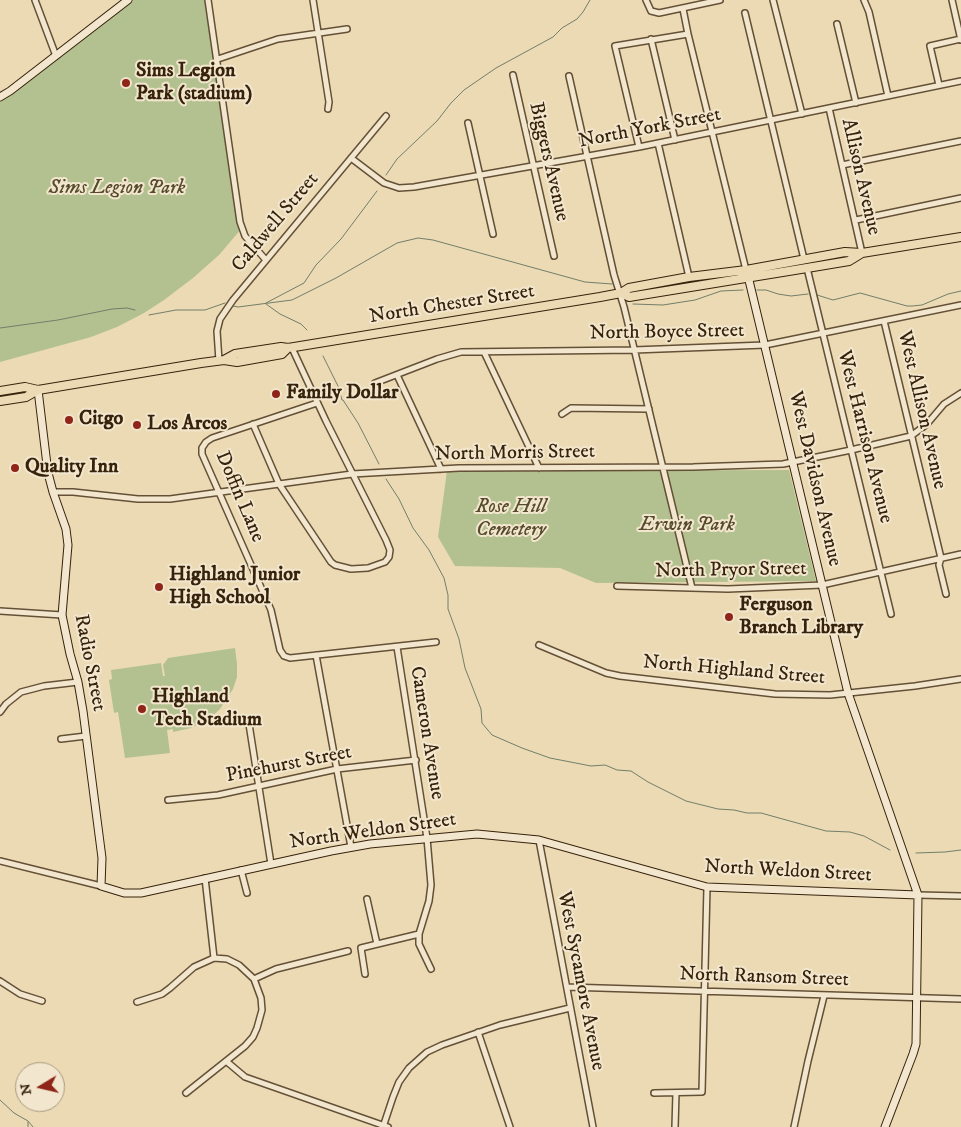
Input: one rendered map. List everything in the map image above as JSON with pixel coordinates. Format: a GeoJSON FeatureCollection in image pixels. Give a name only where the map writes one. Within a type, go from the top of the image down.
{"type":"FeatureCollection","features":[{"type":"Feature","properties":{"kind":"main road","name":"North Chester Street"},"geometry":{"type":"LineString","coordinates":[[621,293],[629,297],[747,273],[804,259],[845,252],[862,253],[961,237]]}},
{"type":"Feature","properties":{"kind":"main road","name":"North Chester Street"},"geometry":{"type":"LineString","coordinates":[[0,401],[26,397],[38,390],[221,361],[235,354],[281,347],[290,348],[621,293],[629,288],[689,277],[807,268],[849,261],[862,253]]}},
{"type":"Feature","properties":{"kind":"main road","name":"North Chester Street"},"geometry":{"type":"LineString","coordinates":[[0,391],[25,387],[38,390]]}},
{"type":"Feature","properties":{"kind":"street"},"geometry":{"type":"LineString","coordinates":[[34,0],[56,56]]}},
{"type":"Feature","properties":{"kind":"street"},"geometry":{"type":"LineString","coordinates":[[0,97],[128,0]]}},
{"type":"Feature","properties":{"kind":"street"},"geometry":{"type":"LineString","coordinates":[[208,0],[240,222],[245,236],[265,260]]}},
{"type":"Feature","properties":{"kind":"street"},"geometry":{"type":"LineString","coordinates":[[313,0],[329,102],[328,109]]}},
{"type":"Feature","properties":{"kind":"street"},"geometry":{"type":"LineString","coordinates":[[646,0],[651,11],[655,13],[684,9],[720,0]]}},
{"type":"Feature","properties":{"kind":"street"},"geometry":{"type":"LineString","coordinates":[[773,0],[802,114]]}},
{"type":"Feature","properties":{"kind":"street"},"geometry":{"type":"LineString","coordinates":[[864,0],[869,12],[888,96]]}},
{"type":"Feature","properties":{"kind":"street"},"geometry":{"type":"LineString","coordinates":[[938,85],[930,46],[961,40],[952,0]]}},
{"type":"Feature","properties":{"kind":"street","name":"West Davidson Avenue"},"geometry":{"type":"LineString","coordinates":[[684,9],[688,34],[848,693],[918,894],[917,998],[914,1054],[885,1127]]}},
{"type":"Feature","properties":{"kind":"street"},"geometry":{"type":"LineString","coordinates":[[745,13],[804,259]]}},
{"type":"Feature","properties":{"kind":"street"},"geometry":{"type":"LineString","coordinates":[[837,24],[856,103]]}},
{"type":"Feature","properties":{"kind":"street"},"geometry":{"type":"LineString","coordinates":[[218,59],[278,39],[347,29]]}},
{"type":"Feature","properties":{"kind":"street"},"geometry":{"type":"LineString","coordinates":[[639,147],[615,46],[688,34]]}},
{"type":"Feature","properties":{"kind":"street"},"geometry":{"type":"LineString","coordinates":[[651,39],[675,140]]}},
{"type":"Feature","properties":{"kind":"street","name":"Biggers Avenue"},"geometry":{"type":"LineString","coordinates":[[513,75],[554,256]]}},
{"type":"Feature","properties":{"kind":"street"},"geometry":{"type":"LineString","coordinates":[[569,76],[614,275],[621,293],[692,588]]}},
{"type":"Feature","properties":{"kind":"street","name":"North York Street"},"geometry":{"type":"LineString","coordinates":[[351,158],[376,178],[392,187],[399,188],[534,166],[713,133],[961,80]]}},
{"type":"Feature","properties":{"kind":"street","name":"Allison Avenue"},"geometry":{"type":"LineString","coordinates":[[829,108],[862,253]]}},
{"type":"Feature","properties":{"kind":"street","name":"Caldwell Street"},"geometry":{"type":"LineString","coordinates":[[221,361],[217,336],[220,319],[232,300],[386,116]]}},
{"type":"Feature","properties":{"kind":"street"},"geometry":{"type":"LineString","coordinates":[[468,123],[493,234]]}},
{"type":"Feature","properties":{"kind":"street"},"geometry":{"type":"LineString","coordinates":[[842,165],[961,141]]}},
{"type":"Feature","properties":{"kind":"street"},"geometry":{"type":"LineString","coordinates":[[658,143],[689,277]]}},
{"type":"Feature","properties":{"kind":"street"},"geometry":{"type":"LineString","coordinates":[[856,220],[961,198]]}},
{"type":"Feature","properties":{"kind":"street","name":"West Harrison Avenue"},"geometry":{"type":"LineString","coordinates":[[807,268],[891,614]]}},
{"type":"Feature","properties":{"kind":"street","name":"North Boyce Street"},"geometry":{"type":"LineString","coordinates":[[374,383],[453,354],[765,345],[961,305]]}},
{"type":"Feature","properties":{"kind":"street","name":"West Allison Avenue"},"geometry":{"type":"LineString","coordinates":[[884,321],[941,558],[939,565],[946,594]]}},
{"type":"Feature","properties":{"kind":"street"},"geometry":{"type":"LineString","coordinates":[[290,348],[386,540],[390,550],[389,558],[385,562],[368,568],[351,569],[335,566],[324,555],[279,484],[253,424],[317,403]]}},
{"type":"Feature","properties":{"kind":"street"},"geometry":{"type":"LineString","coordinates":[[484,352],[539,468]]}},
{"type":"Feature","properties":{"kind":"street"},"geometry":{"type":"LineString","coordinates":[[397,375],[441,469]]}},
{"type":"Feature","properties":{"kind":"street","name":"Radio Street"},"geometry":{"type":"LineString","coordinates":[[38,390],[45,453],[53,492],[66,529],[68,545],[62,615],[78,682],[86,736],[102,858],[101,886]]}},
{"type":"Feature","properties":{"kind":"street","name":"North Morris Street"},"geometry":{"type":"LineString","coordinates":[[53,492],[73,492],[157,500],[219,494],[352,474],[441,469],[747,466],[793,462],[912,436],[927,424],[944,404],[961,393]]}},
{"type":"Feature","properties":{"kind":"street"},"geometry":{"type":"LineString","coordinates":[[562,414],[571,408],[649,409]]}},
{"type":"Feature","properties":{"kind":"street","name":"Doffin Lane"},"geometry":{"type":"LineString","coordinates":[[253,424],[212,438],[202,448],[202,454],[275,620],[280,650],[284,656],[290,658],[316,655]]}},
{"type":"Feature","properties":{"kind":"street","name":"North Pryor Street"},"geometry":{"type":"LineString","coordinates":[[617,586],[728,589],[822,585],[961,554]]}},
{"type":"Feature","properties":{"kind":"street"},"geometry":{"type":"LineString","coordinates":[[0,611],[62,615]]}},
{"type":"Feature","properties":{"kind":"street"},"geometry":{"type":"LineString","coordinates":[[351,848],[316,655],[436,642]]}},
{"type":"Feature","properties":{"kind":"street","name":"North Highland Street"},"geometry":{"type":"LineString","coordinates":[[539,645],[606,673],[620,676],[782,694],[848,693],[961,679]]}},
{"type":"Feature","properties":{"kind":"street","name":"Cameron Avenue"},"geometry":{"type":"LineString","coordinates":[[397,647],[416,760],[427,838],[431,885],[429,901],[419,934]]}},
{"type":"Feature","properties":{"kind":"street"},"geometry":{"type":"LineString","coordinates":[[0,712],[6,704],[21,692],[44,686],[78,682]]}},
{"type":"Feature","properties":{"kind":"street"},"geometry":{"type":"LineString","coordinates":[[249,724],[271,864]]}},
{"type":"Feature","properties":{"kind":"street"},"geometry":{"type":"LineString","coordinates":[[61,739],[86,736]]}},
{"type":"Feature","properties":{"kind":"street","name":"Pinehurst Street"},"geometry":{"type":"LineString","coordinates":[[168,800],[218,795],[337,769],[416,760]]}},
{"type":"Feature","properties":{"kind":"street","name":"North Weldon Street"},"geometry":{"type":"LineString","coordinates":[[0,861],[124,893],[141,893],[241,870],[351,848],[427,838],[477,834],[539,840],[707,887],[961,896]]}},
{"type":"Feature","properties":{"kind":"street","name":"West Sycamore Avenue"},"geometry":{"type":"LineString","coordinates":[[539,840],[593,1127]]}},
{"type":"Feature","properties":{"kind":"street"},"geometry":{"type":"LineString","coordinates":[[241,870],[247,893]]}},
{"type":"Feature","properties":{"kind":"street"},"geometry":{"type":"LineString","coordinates":[[205,878],[214,958]]}},
{"type":"Feature","properties":{"kind":"street"},"geometry":{"type":"LineString","coordinates":[[654,1093],[702,1092],[707,887]]}},
{"type":"Feature","properties":{"kind":"street"},"geometry":{"type":"LineString","coordinates":[[367,899],[377,944]]}},
{"type":"Feature","properties":{"kind":"street"},"geometry":{"type":"LineString","coordinates":[[365,974],[361,948],[419,934],[420,944],[431,969]]}},
{"type":"Feature","properties":{"kind":"street"},"geometry":{"type":"LineString","coordinates":[[254,979],[276,969],[348,951]]}},
{"type":"Feature","properties":{"kind":"street"},"geometry":{"type":"LineString","coordinates":[[137,1002],[162,994],[194,966],[214,958],[227,959],[239,965],[254,979],[261,998],[262,1010],[253,1037],[245,1046],[186,1093]]}},
{"type":"Feature","properties":{"kind":"street"},"geometry":{"type":"LineString","coordinates":[[0,981],[20,994],[42,1001]]}},
{"type":"Feature","properties":{"kind":"street","name":"North Ransom Street"},"geometry":{"type":"LineString","coordinates":[[567,987],[961,999]]}},
{"type":"Feature","properties":{"kind":"street"},"geometry":{"type":"LineString","coordinates":[[794,1127],[824,996]]}},
{"type":"Feature","properties":{"kind":"street"},"geometry":{"type":"LineString","coordinates":[[226,1061],[245,1077],[385,1127],[396,1089],[404,1075],[414,1062],[434,1048],[500,1025],[570,1008]]}},
{"type":"Feature","properties":{"kind":"street"},"geometry":{"type":"LineString","coordinates":[[478,1032],[510,1127]]}},
{"type":"Feature","properties":{"kind":"street"},"geometry":{"type":"LineString","coordinates":[[675,1127],[676,1092]]}},
{"type":"Feature","properties":{"kind":"green space","name":"Sims Legion Park"},"geometry":{"type":"Polygon","coordinates":[[[128,0],[208,0],[242,228],[219,255],[193,278],[144,313],[117,327],[91,337],[0,362],[0,97],[128,0]]]}},
{"type":"Feature","properties":{"kind":"green space","name":"Erwin Park"},"geometry":{"type":"Polygon","coordinates":[[[789,470],[816,581],[596,583],[560,568],[455,566],[438,537],[447,471],[789,470]]]}},
{"type":"Feature","properties":{"kind":"green space"},"geometry":{"type":"Polygon","coordinates":[[[235,648],[237,677],[233,689],[220,709],[209,719],[191,728],[173,732],[173,729],[167,730],[170,753],[125,758],[118,712],[114,713],[109,680],[112,679],[111,670],[161,663],[163,676],[165,676],[163,665],[168,658],[235,648]]]}},
{"type":"Feature","properties":{"kind":"waterway"},"geometry":{"type":"LineString","coordinates":[[386,175],[397,159],[437,121],[464,90],[496,68],[553,37],[562,28],[577,19],[590,0]]}},
{"type":"Feature","properties":{"kind":"waterway"},"geometry":{"type":"LineString","coordinates":[[266,303],[304,283],[316,265],[341,239],[377,191]]}},
{"type":"Feature","properties":{"kind":"waterway"},"geometry":{"type":"LineString","coordinates":[[233,306],[238,307],[292,300],[336,278],[397,243],[418,238],[433,240],[585,282],[612,284]]}},
{"type":"Feature","properties":{"kind":"waterway"},"geometry":{"type":"LineString","coordinates":[[633,304],[663,305],[695,300],[721,291],[743,290]]}},
{"type":"Feature","properties":{"kind":"waterway"},"geometry":{"type":"LineString","coordinates":[[757,290],[766,290],[791,296],[808,294]]}},
{"type":"Feature","properties":{"kind":"waterway"},"geometry":{"type":"LineString","coordinates":[[817,295],[833,300],[860,293],[912,306],[922,305],[948,294],[961,291]]}},
{"type":"Feature","properties":{"kind":"waterway"},"geometry":{"type":"LineString","coordinates":[[149,315],[176,310],[205,310],[225,303]]}},
{"type":"Feature","properties":{"kind":"waterway"},"geometry":{"type":"LineString","coordinates":[[266,304],[280,314],[301,324],[307,330]]}},
{"type":"Feature","properties":{"kind":"waterway"},"geometry":{"type":"LineString","coordinates":[[0,328],[58,320],[112,309],[127,308],[135,310]]}},
{"type":"Feature","properties":{"kind":"waterway"},"geometry":{"type":"LineString","coordinates":[[323,356],[338,386],[342,400],[358,423],[379,464]]}},
{"type":"Feature","properties":{"kind":"waterway"},"geometry":{"type":"LineString","coordinates":[[386,479],[444,578],[448,595],[448,609],[459,639],[465,668],[481,709],[482,723],[492,735],[550,758],[591,766],[605,765],[617,770],[631,771],[648,782],[686,801],[718,809],[761,813],[826,831],[850,832],[864,836],[890,850]]}},
{"type":"Feature","properties":{"kind":"waterway"},"geometry":{"type":"LineString","coordinates":[[916,853],[961,850]]}},
{"type":"Feature","properties":{"kind":"waterway"},"geometry":{"type":"LineString","coordinates":[[0,1100],[33,1127]]}},
{"type":"Feature","properties":{"kind":"waterway"},"geometry":{"type":"LineString","coordinates":[[28,1122],[28,1127]]}},
{"type":"Feature","properties":{"kind":"place","name":"Sims Legion Park (stadium)"},"geometry":{"type":"Point","coordinates":[126,83]}},
{"type":"Feature","properties":{"kind":"place","name":"Family Dollar"},"geometry":{"type":"Point","coordinates":[276,394]}},
{"type":"Feature","properties":{"kind":"place","name":"Citgo"},"geometry":{"type":"Point","coordinates":[69,420]}},
{"type":"Feature","properties":{"kind":"place","name":"Los Arcos"},"geometry":{"type":"Point","coordinates":[137,425]}},
{"type":"Feature","properties":{"kind":"place","name":"Quality Inn"},"geometry":{"type":"Point","coordinates":[15,468]}},
{"type":"Feature","properties":{"kind":"place","name":"Highland Junior High School"},"geometry":{"type":"Point","coordinates":[159,587]}},
{"type":"Feature","properties":{"kind":"place","name":"Ferguson Branch Library"},"geometry":{"type":"Point","coordinates":[729,617]}},
{"type":"Feature","properties":{"kind":"place","name":"Highland Tech Stadium"},"geometry":{"type":"Point","coordinates":[142,709]}},
{"type":"Feature","properties":{"kind":"park label","name":"Rose Hill Cemetery"},"geometry":{"type":"Point","coordinates":[511,520]}}]}
